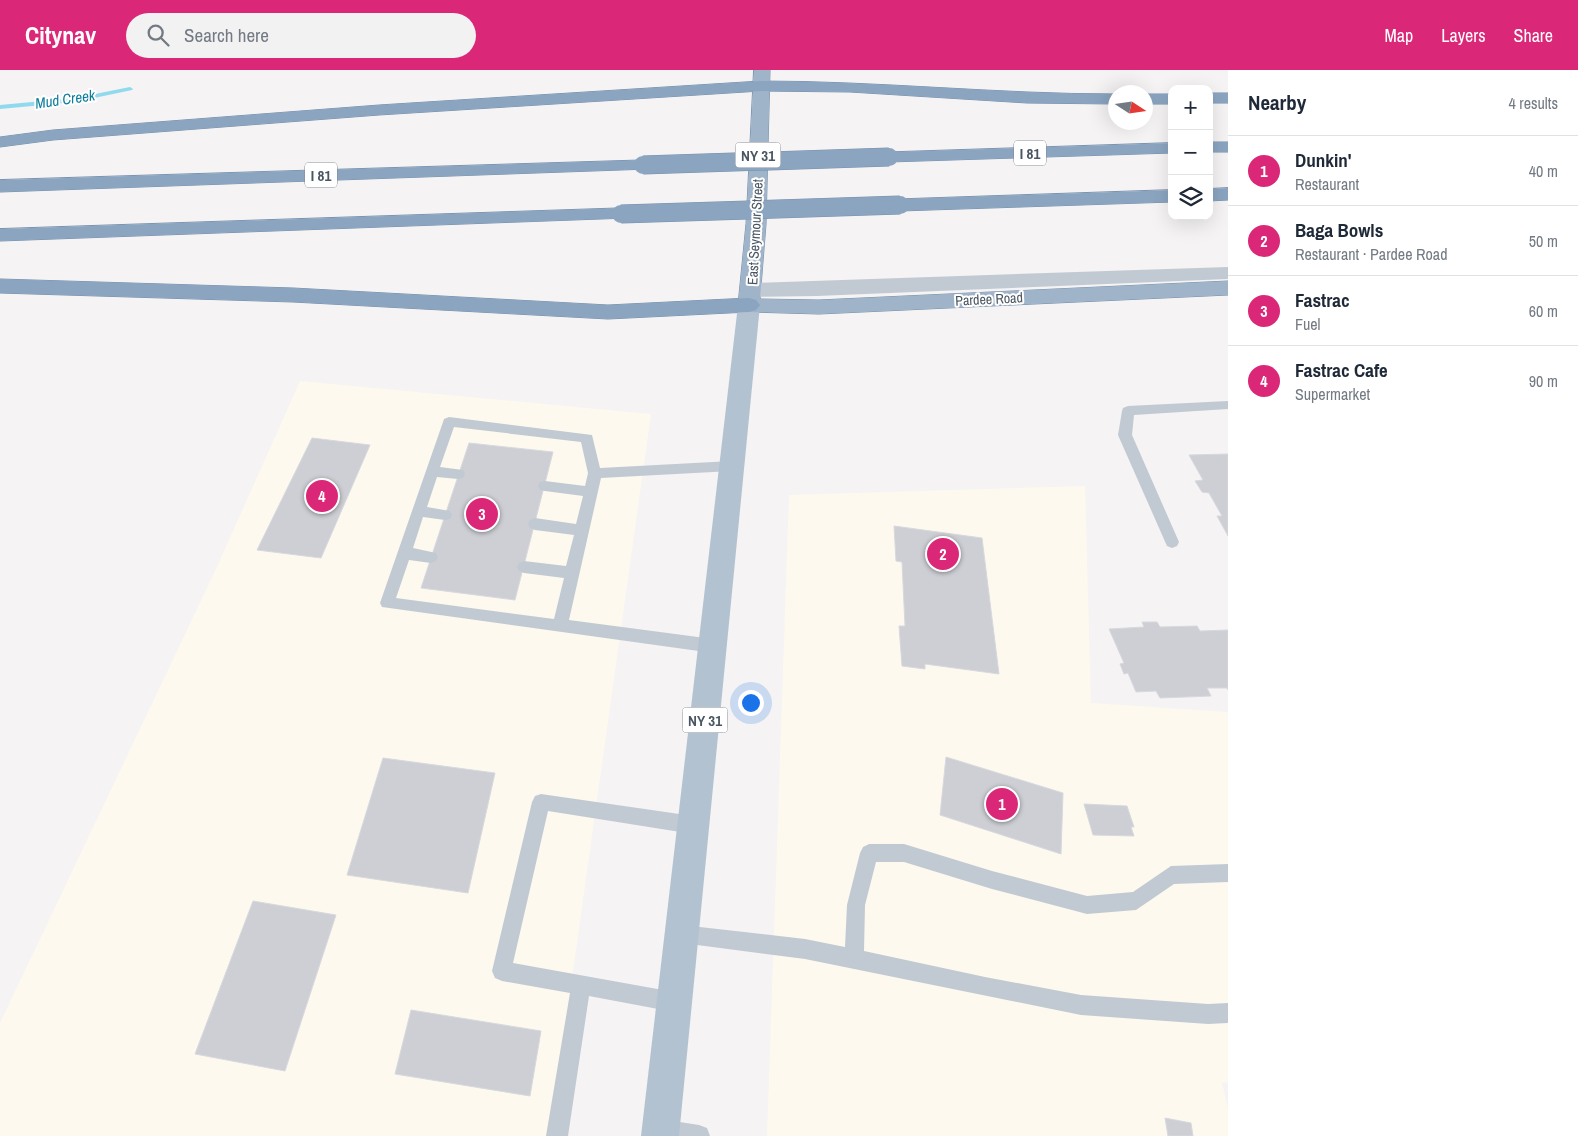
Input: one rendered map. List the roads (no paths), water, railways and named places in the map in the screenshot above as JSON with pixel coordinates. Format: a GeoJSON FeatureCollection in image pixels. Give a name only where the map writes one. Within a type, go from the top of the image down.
{"type":"FeatureCollection","features":[{"type":"Feature","properties":{"kind":"highway"},"geometry":{"type":"LineString","coordinates":[[0,142],[53,136],[761,78],[810,85],[1034,98],[1108,99]]}},
{"type":"Feature","properties":{"kind":"highway","name":"East Seymour Street"},"geometry":{"type":"LineString","coordinates":[[750,297],[756,224],[761,78]]}},
{"type":"Feature","properties":{"kind":"highway"},"geometry":{"type":"LineString","coordinates":[[1213,98],[1228,98]]}},
{"type":"Feature","properties":{"kind":"highway"},"geometry":{"type":"LineString","coordinates":[[1153,99],[1168,99]]}},
{"type":"Feature","properties":{"kind":"highway"},"geometry":{"type":"LineString","coordinates":[[1213,147],[1228,147]]}},
{"type":"Feature","properties":{"kind":"highway","name":"I 81"},"geometry":{"type":"LineString","coordinates":[[0,186],[1168,148]]}},
{"type":"Feature","properties":{"kind":"highway"},"geometry":{"type":"LineString","coordinates":[[1213,195],[1228,194]]}},
{"type":"Feature","properties":{"kind":"highway"},"geometry":{"type":"LineString","coordinates":[[0,235],[1168,196]]}},
{"type":"Feature","properties":{"kind":"highway"},"geometry":{"type":"LineString","coordinates":[[0,286],[293,295],[608,312],[750,297]]}},
{"type":"Feature","properties":{"kind":"highway","name":"Pardee Road"},"geometry":{"type":"LineString","coordinates":[[750,297],[819,307],[1228,288]]}},
{"type":"Feature","properties":{"kind":"main road","name":"NY 31"},"geometry":{"type":"LineString","coordinates":[[660,1133],[750,297]]}},
{"type":"Feature","properties":{"kind":"street","name":"Pardee Road"},"geometry":{"type":"LineString","coordinates":[[750,297],[1228,273]]}},
{"type":"Feature","properties":{"kind":"lane"},"geometry":{"type":"LineString","coordinates":[[1172,542],[1125,434],[1128,412],[1228,405]]}},
{"type":"Feature","properties":{"kind":"lane"},"geometry":{"type":"LineString","coordinates":[[560,626],[594,473],[586,438],[449,422],[387,603],[560,626],[713,646]]}},
{"type":"Feature","properties":{"kind":"lane"},"geometry":{"type":"LineString","coordinates":[[594,473],[732,466]]}},
{"type":"Feature","properties":{"kind":"lane"},"geometry":{"type":"LineString","coordinates":[[431,471],[458,474]]}},
{"type":"Feature","properties":{"kind":"lane"},"geometry":{"type":"LineString","coordinates":[[544,486],[590,492]]}},
{"type":"Feature","properties":{"kind":"lane"},"geometry":{"type":"LineString","coordinates":[[418,511],[445,515]]}},
{"type":"Feature","properties":{"kind":"lane"},"geometry":{"type":"LineString","coordinates":[[535,524],[582,530]]}},
{"type":"Feature","properties":{"kind":"lane"},"geometry":{"type":"LineString","coordinates":[[404,553],[431,557]]}},
{"type":"Feature","properties":{"kind":"lane"},"geometry":{"type":"LineString","coordinates":[[524,567],[572,573]]}},
{"type":"Feature","properties":{"kind":"lane"},"geometry":{"type":"LineString","coordinates":[[674,1002],[502,971],[541,802],[693,825]]}},
{"type":"Feature","properties":{"kind":"lane"},"geometry":{"type":"LineString","coordinates":[[854,958],[856,904],[869,853],[904,853],[992,880],[1087,905],[1136,901],[1171,875],[1228,873]]}},
{"type":"Feature","properties":{"kind":"lane"},"geometry":{"type":"LineString","coordinates":[[682,934],[805,949],[1081,1005],[1208,1014],[1228,1013]]}},
{"type":"Feature","properties":{"kind":"lane"},"geometry":{"type":"LineString","coordinates":[[557,1136],[581,985]]}},
{"type":"Feature","properties":{"kind":"lane"},"geometry":{"type":"LineString","coordinates":[[660,1133],[699,1136]]}},
{"type":"Feature","properties":{"kind":"waterway","name":"Mud Creek"},"geometry":{"type":"LineString","coordinates":[[0,107],[75,100],[130,89]]}},
{"type":"Feature","properties":{"kind":"place","name":"Fastrac Cafe"},"geometry":{"type":"Point","coordinates":[322,496]}},
{"type":"Feature","properties":{"kind":"place","name":"Fastrac"},"geometry":{"type":"Point","coordinates":[482,514]}},
{"type":"Feature","properties":{"kind":"place","name":"Baga Bowls"},"geometry":{"type":"Point","coordinates":[943,554]}},
{"type":"Feature","properties":{"kind":"place","name":"Dunkin'"},"geometry":{"type":"Point","coordinates":[1002,804]}}]}
